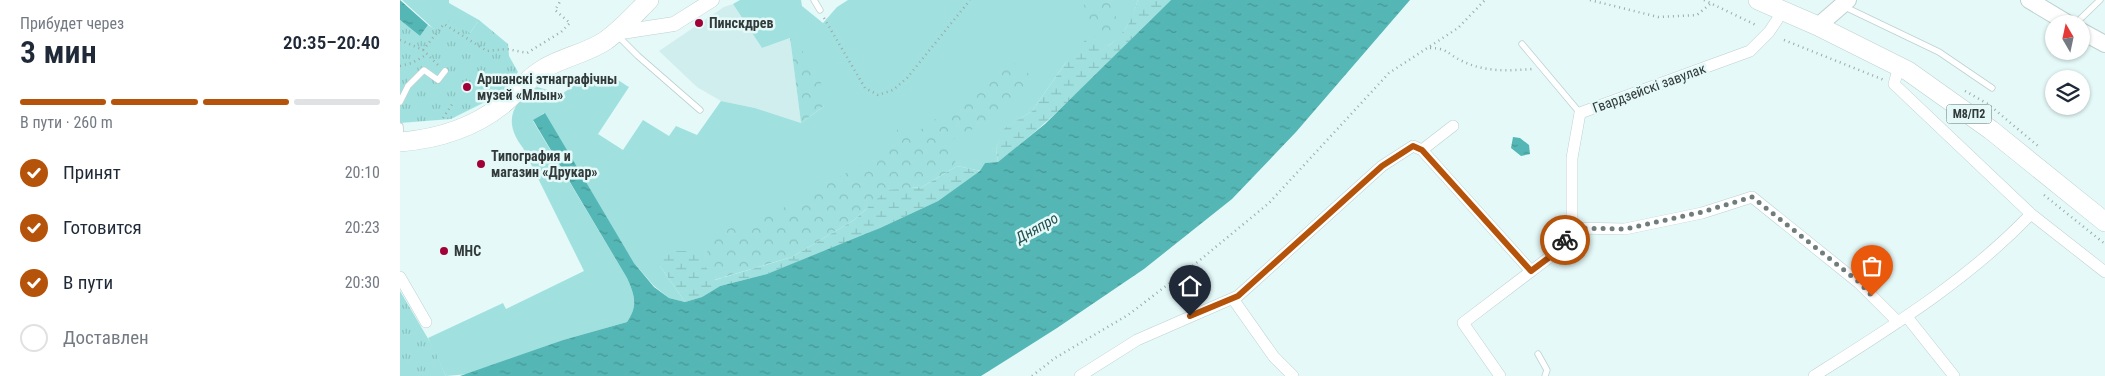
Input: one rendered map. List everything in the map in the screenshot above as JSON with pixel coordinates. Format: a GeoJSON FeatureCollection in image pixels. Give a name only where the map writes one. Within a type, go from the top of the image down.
{"type":"FeatureCollection","features":[{"type":"Feature","properties":{"kind":"main road"},"geometry":{"type":"LineString","coordinates":[[616,33],[636,0]]}},
{"type":"Feature","properties":{"kind":"main road"},"geometry":{"type":"LineString","coordinates":[[400,137],[467,127],[504,103],[530,78],[570,55],[603,43],[616,33],[649,0]]}},
{"type":"Feature","properties":{"kind":"main road","name":"М8/П2"},"geometry":{"type":"LineString","coordinates":[[1758,0],[1818,26],[1899,66],[1991,130],[2105,222]]}},
{"type":"Feature","properties":{"kind":"main road"},"geometry":{"type":"LineString","coordinates":[[2029,0],[2054,15]]}},
{"type":"Feature","properties":{"kind":"main road"},"geometry":{"type":"LineString","coordinates":[[1818,26],[1844,3]]}},
{"type":"Feature","properties":{"kind":"main road"},"geometry":{"type":"LineString","coordinates":[[2090,36],[2105,44]]}},
{"type":"Feature","properties":{"kind":"street"},"geometry":{"type":"LineString","coordinates":[[616,33],[674,24],[712,0]]}},
{"type":"Feature","properties":{"kind":"street","name":"Гвардзейскі завулак"},"geometry":{"type":"LineString","coordinates":[[1572,228],[1572,158],[1580,113],[1750,51],[1769,32],[1782,11]]}},
{"type":"Feature","properties":{"kind":"street"},"geometry":{"type":"LineString","coordinates":[[1899,66],[1894,84],[2031,214],[2105,272]]}},
{"type":"Feature","properties":{"kind":"street"},"geometry":{"type":"LineString","coordinates":[[1422,150],[1453,126]]}},
{"type":"Feature","properties":{"kind":"street"},"geometry":{"type":"LineString","coordinates":[[1080,376],[1137,340],[1238,296],[1382,166],[1413,146],[1422,150],[1531,271]]}},
{"type":"Feature","properties":{"kind":"street"},"geometry":{"type":"LineString","coordinates":[[1500,376],[1463,323],[1559,250],[1572,228],[1625,229],[1702,212],[1752,197],[1859,282],[1902,319],[1954,376]]}},
{"type":"Feature","properties":{"kind":"street"},"geometry":{"type":"LineString","coordinates":[[1814,376],[1902,319],[2004,242],[2031,214]]}},
{"type":"Feature","properties":{"kind":"street"},"geometry":{"type":"LineString","coordinates":[[400,277],[426,322]]}},
{"type":"Feature","properties":{"kind":"street"},"geometry":{"type":"LineString","coordinates":[[1233,298],[1274,357],[1293,376]]}},
{"type":"Feature","properties":{"kind":"lane"},"geometry":{"type":"LineString","coordinates":[[814,0],[820,10]]}},
{"type":"Feature","properties":{"kind":"lane"},"geometry":{"type":"LineString","coordinates":[[2084,15],[2100,0]]}},
{"type":"Feature","properties":{"kind":"lane"},"geometry":{"type":"LineString","coordinates":[[1844,3],[1939,52],[1992,88]]}},
{"type":"Feature","properties":{"kind":"lane"},"geometry":{"type":"LineString","coordinates":[[616,33],[638,56],[700,110]]}},
{"type":"Feature","properties":{"kind":"lane"},"geometry":{"type":"LineString","coordinates":[[1522,44],[1580,113]]}},
{"type":"Feature","properties":{"kind":"lane"},"geometry":{"type":"LineString","coordinates":[[400,102],[408,86],[424,70],[438,80],[445,71]]}},
{"type":"Feature","properties":{"kind":"lane"},"geometry":{"type":"LineString","coordinates":[[1538,354],[1547,370],[1545,376]]}},
{"type":"Feature","properties":{"kind":"path"},"geometry":{"type":"LineString","coordinates":[[424,50],[444,24],[487,51],[507,49],[527,54],[561,32],[570,22],[555,10],[561,0]]}},
{"type":"Feature","properties":{"kind":"path"},"geometry":{"type":"LineString","coordinates":[[820,10],[865,88],[878,95],[893,90],[907,78],[970,0]]}},
{"type":"Feature","properties":{"kind":"path"},"geometry":{"type":"LineString","coordinates":[[1032,376],[1056,358],[1128,315],[1200,260],[1269,203],[1389,73],[1458,28],[1485,0]]}},
{"type":"Feature","properties":{"kind":"path"},"geometry":{"type":"LineString","coordinates":[[1590,0],[1658,17],[1697,15],[1710,4]]}},
{"type":"Feature","properties":{"kind":"path"},"geometry":{"type":"LineString","coordinates":[[1704,0],[1758,26]]}},
{"type":"Feature","properties":{"kind":"path"},"geometry":{"type":"LineString","coordinates":[[400,40],[424,50],[445,71]]}},
{"type":"Feature","properties":{"kind":"path"},"geometry":{"type":"LineString","coordinates":[[1429,48],[1443,48],[1462,61],[1493,71],[1542,69]]}},
{"type":"Feature","properties":{"kind":"path"},"geometry":{"type":"LineString","coordinates":[[400,66],[412,63],[426,54]]}},
{"type":"Feature","properties":{"kind":"path"},"geometry":{"type":"LineString","coordinates":[[434,121],[443,119],[453,103]]}},
{"type":"Feature","properties":{"kind":"shaded area"},"geometry":{"type":"Polygon","coordinates":[[[733,4],[762,48],[790,38],[801,123],[755,108],[721,101],[697,87],[659,51],[724,7],[733,4]]]}},
{"type":"Feature","properties":{"kind":"green space"},"geometry":{"type":"Polygon","coordinates":[[[402,0],[449,0],[449,3],[479,20],[470,33],[436,31],[402,0]]]}},
{"type":"Feature","properties":{"kind":"green space"},"geometry":{"type":"Polygon","coordinates":[[[740,0],[801,0],[802,6],[823,23],[837,7],[848,0],[1138,0],[1132,18],[1121,36],[1108,46],[1066,62],[1032,111],[1003,130],[996,149],[998,162],[985,163],[981,171],[957,166],[714,280],[660,266],[685,302],[669,298],[654,286],[634,263],[544,113],[533,121],[627,278],[634,301],[633,311],[627,322],[563,340],[469,374],[446,376],[428,338],[503,303],[506,309],[584,271],[513,130],[512,121],[516,106],[528,93],[537,87],[562,94],[579,83],[598,76],[605,75],[616,78],[629,87],[598,134],[623,150],[643,120],[669,136],[676,126],[697,135],[721,101],[755,108],[801,123],[824,106],[790,38],[762,48],[733,4],[740,0]]]}},
{"type":"Feature","properties":{"kind":"green space"},"geometry":{"type":"Polygon","coordinates":[[[1089,0],[1118,0],[1112,7],[1121,29],[1111,41],[1091,36],[1084,5],[1089,0]]]}},
{"type":"Feature","properties":{"kind":"green space"},"geometry":{"type":"Polygon","coordinates":[[[1138,0],[1171,0],[1087,84],[1044,124],[998,162],[996,149],[1002,130],[1032,111],[1066,62],[1087,38],[1108,46],[1119,36],[1130,20],[1138,0]]]}},
{"type":"Feature","properties":{"kind":"green space"},"geometry":{"type":"Polygon","coordinates":[[[445,19],[470,33],[479,20],[508,44],[509,56],[518,72],[501,94],[451,119],[400,123],[400,20],[420,36],[428,25],[436,30],[445,19]]]}},
{"type":"Feature","properties":{"kind":"green space"},"geometry":{"type":"Polygon","coordinates":[[[790,38],[819,69],[824,106],[801,123],[790,38]]]}},
{"type":"Feature","properties":{"kind":"green space"},"geometry":{"type":"Polygon","coordinates":[[[1014,63],[1032,76],[1013,108],[948,142],[957,166],[922,187],[887,190],[854,220],[792,257],[714,280],[703,263],[714,234],[774,213],[873,158],[899,128],[917,132],[1014,63]]]}},
{"type":"Feature","properties":{"kind":"green space"},"geometry":{"type":"Polygon","coordinates":[[[957,166],[981,171],[938,201],[850,242],[767,274],[720,286],[702,297],[685,302],[660,266],[665,251],[694,251],[715,280],[792,257],[854,220],[887,190],[922,187],[957,166]]]}},
{"type":"Feature","properties":{"kind":"green space"},"geometry":{"type":"Polygon","coordinates":[[[400,291],[433,347],[446,376],[400,376],[400,291]]]}},
{"type":"Feature","properties":{"kind":"water"},"geometry":{"type":"Polygon","coordinates":[[[400,0],[428,25],[420,36],[400,20],[400,0]]]}},
{"type":"Feature","properties":{"kind":"water","name":"Дняпро"},"geometry":{"type":"Polygon","coordinates":[[[1171,0],[1410,0],[1296,132],[1232,199],[1144,269],[1057,328],[981,376],[460,376],[563,340],[627,322],[633,311],[632,290],[627,278],[533,120],[545,113],[634,263],[654,287],[669,298],[685,302],[702,297],[720,286],[767,274],[880,228],[938,201],[980,171],[985,163],[998,162],[1045,124],[1171,0]]]}},
{"type":"Feature","properties":{"kind":"water"},"geometry":{"type":"Polygon","coordinates":[[[1513,137],[1520,138],[1529,145],[1530,154],[1521,156],[1511,148],[1513,137]]]}},
{"type":"Feature","properties":{"kind":"way so far"},"geometry":{"type":"LineString","coordinates":[[1565,240],[1572,228],[1625,229],[1702,212],[1752,197],[1859,282],[1872,296]]}},
{"type":"Feature","properties":{"kind":"place","name":"Пинскдрев"},"geometry":{"type":"Point","coordinates":[699,23]}},
{"type":"Feature","properties":{"kind":"place","name":"Аршанскі этнаграфічны музей «Млын»"},"geometry":{"type":"Point","coordinates":[467,87]}},
{"type":"Feature","properties":{"kind":"place","name":"Типография и магазин «Друкар»"},"geometry":{"type":"Point","coordinates":[481,164]}},
{"type":"Feature","properties":{"kind":"place","name":"МНС"},"geometry":{"type":"Point","coordinates":[444,251]}},
{"type":"Feature","properties":{"kind":"route"},"geometry":{"type":"LineString","coordinates":[[1190,316],[1238,296],[1302,236],[1382,166],[1413,146],[1422,150],[1470,201],[1531,271],[1559,250],[1565,240]]}}]}
